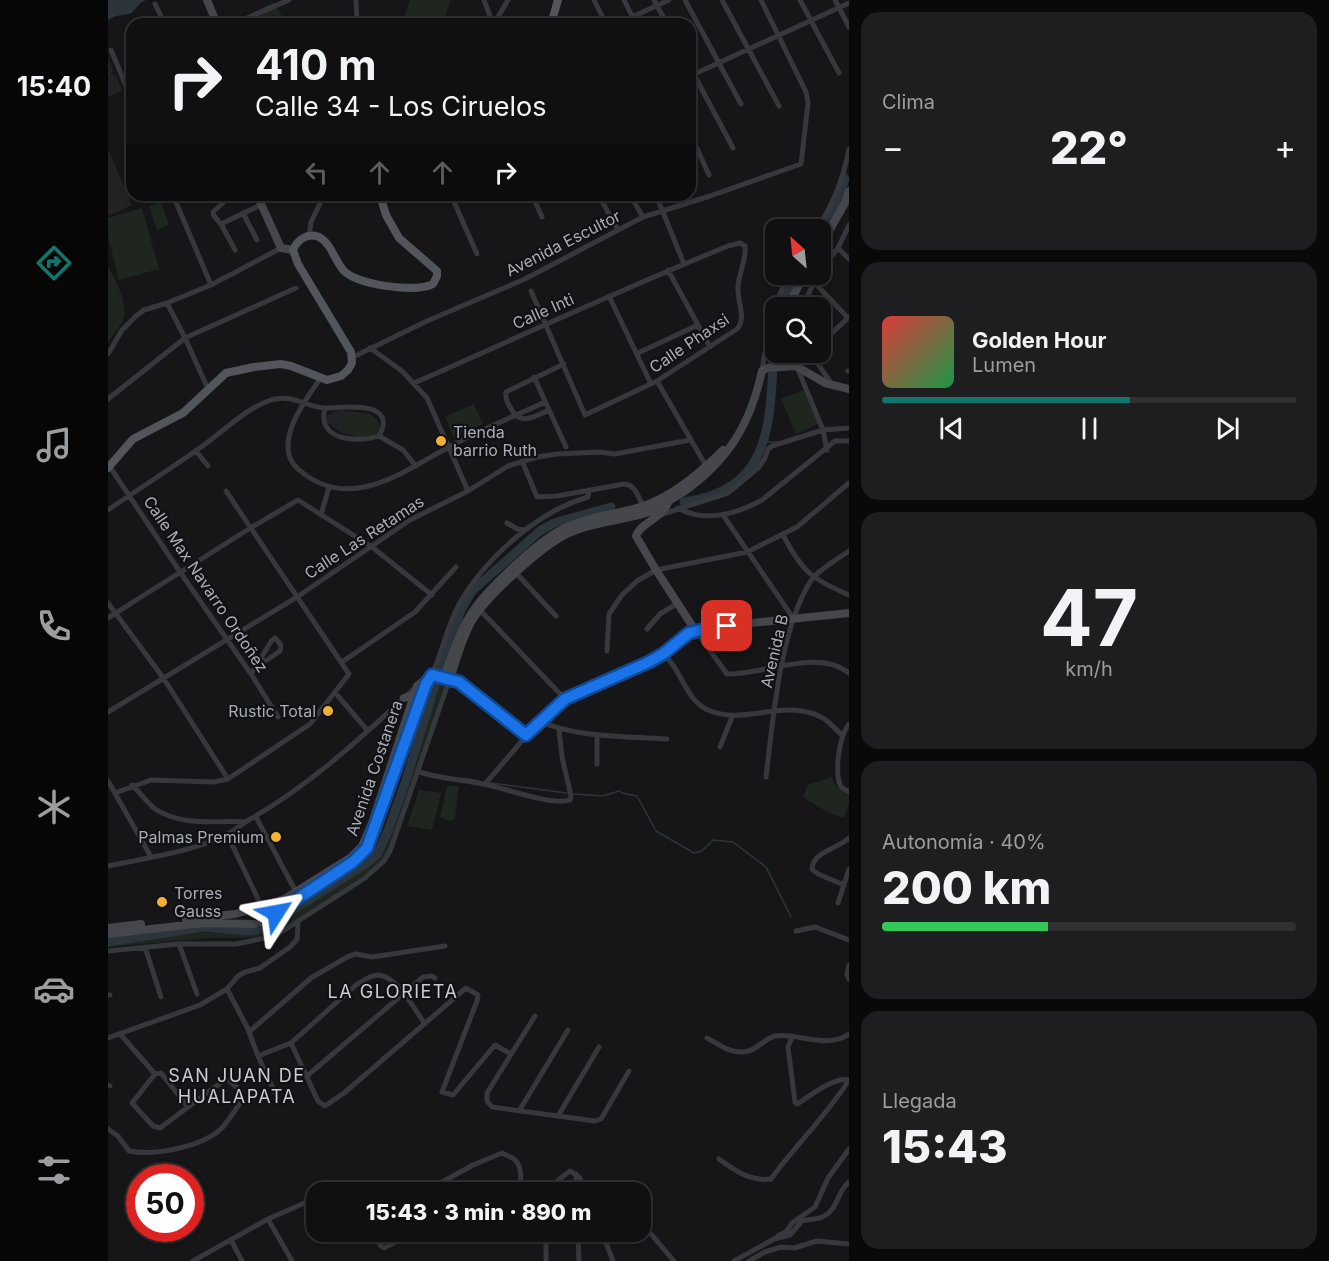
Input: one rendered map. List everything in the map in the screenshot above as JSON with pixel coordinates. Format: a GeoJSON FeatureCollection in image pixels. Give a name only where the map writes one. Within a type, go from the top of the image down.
{"type":"FeatureCollection","features":[{"type":"Feature","properties":{"kind":"main road"},"geometry":{"type":"LineString","coordinates":[[207,0],[214,18]]}},
{"type":"Feature","properties":{"kind":"main road"},"geometry":{"type":"LineString","coordinates":[[552,18],[558,0]]}},
{"type":"Feature","properties":{"kind":"main road"},"geometry":{"type":"LineString","coordinates":[[558,18],[563,0]]}},
{"type":"Feature","properties":{"kind":"main road"},"geometry":{"type":"LineString","coordinates":[[831,228],[849,191]]}},
{"type":"Feature","properties":{"kind":"main road"},"geometry":{"type":"LineString","coordinates":[[259,201],[281,248],[292,250]]}},
{"type":"Feature","properties":{"kind":"main road"},"geometry":{"type":"LineString","coordinates":[[109,468],[134,439],[177,418],[226,373],[254,366],[291,366],[327,380],[341,376],[348,370],[353,357],[294,258],[292,250],[298,241],[309,236],[321,238],[344,270],[362,282],[377,286],[425,287],[433,284],[437,271],[399,238],[386,215],[382,201]]}},
{"type":"Feature","properties":{"kind":"main road"},"geometry":{"type":"LineString","coordinates":[[765,370],[779,366],[796,366],[834,387],[849,389]]}},
{"type":"Feature","properties":{"kind":"main road","name":"Avenida Costanera"},"geometry":{"type":"LineString","coordinates":[[478,608],[557,539],[583,527],[668,502],[696,483],[724,455],[744,426],[765,370]]}},
{"type":"Feature","properties":{"kind":"main road","name":"Avenida Costanera"},"geometry":{"type":"LineString","coordinates":[[108,928],[235,914],[256,909],[296,892],[350,858],[362,846],[416,700],[426,684],[441,677],[478,608],[513,567],[561,530],[601,516],[646,509],[706,466],[744,426]]}},
{"type":"Feature","properties":{"kind":"main road"},"geometry":{"type":"LineString","coordinates":[[696,483],[705,473],[706,466]]}},
{"type":"Feature","properties":{"kind":"main road","name":"Avenida Costanera"},"geometry":{"type":"LineString","coordinates":[[649,524],[660,515],[668,502]]}},
{"type":"Feature","properties":{"kind":"main road"},"geometry":{"type":"LineString","coordinates":[[646,509],[649,524],[639,529],[636,536],[695,630],[849,613]]}},
{"type":"Feature","properties":{"kind":"main road"},"geometry":{"type":"LineString","coordinates":[[417,686],[423,680],[441,677]]}},
{"type":"Feature","properties":{"kind":"main road","name":"Avenida Costanera"},"geometry":{"type":"LineString","coordinates":[[257,923],[363,854],[374,833],[416,700],[417,686]]}},
{"type":"Feature","properties":{"kind":"main road"},"geometry":{"type":"LineString","coordinates":[[404,698],[416,700]]}},
{"type":"Feature","properties":{"kind":"main road"},"geometry":{"type":"LineString","coordinates":[[256,909],[263,915],[257,923],[250,922],[247,917],[249,912],[256,909]]}},
{"type":"Feature","properties":{"kind":"main road"},"geometry":{"type":"LineString","coordinates":[[108,934],[203,923],[257,923]]}},
{"type":"Feature","properties":{"kind":"street"},"geometry":{"type":"LineString","coordinates":[[247,18],[289,0]]}},
{"type":"Feature","properties":{"kind":"street"},"geometry":{"type":"LineString","coordinates":[[356,0],[357,18]]}},
{"type":"Feature","properties":{"kind":"street"},"geometry":{"type":"LineString","coordinates":[[484,0],[491,18]]}},
{"type":"Feature","properties":{"kind":"street"},"geometry":{"type":"LineString","coordinates":[[497,18],[508,0]]}},
{"type":"Feature","properties":{"kind":"street"},"geometry":{"type":"LineString","coordinates":[[594,0],[603,18]]}},
{"type":"Feature","properties":{"kind":"street"},"geometry":{"type":"LineString","coordinates":[[624,0],[632,17],[656,3],[669,0]]}},
{"type":"Feature","properties":{"kind":"street"},"geometry":{"type":"LineString","coordinates":[[685,0],[694,18]]}},
{"type":"Feature","properties":{"kind":"street"},"geometry":{"type":"LineString","coordinates":[[722,0],[772,98],[779,106]]}},
{"type":"Feature","properties":{"kind":"street"},"geometry":{"type":"LineString","coordinates":[[761,0],[779,35]]}},
{"type":"Feature","properties":{"kind":"street"},"geometry":{"type":"LineString","coordinates":[[800,0],[839,73]]}},
{"type":"Feature","properties":{"kind":"street"},"geometry":{"type":"LineString","coordinates":[[836,0],[849,27]]}},
{"type":"Feature","properties":{"kind":"street"},"geometry":{"type":"LineString","coordinates":[[656,3],[664,18]]}},
{"type":"Feature","properties":{"kind":"street"},"geometry":{"type":"LineString","coordinates":[[696,73],[849,3]]}},
{"type":"Feature","properties":{"kind":"street"},"geometry":{"type":"LineString","coordinates":[[155,4],[162,18]]}},
{"type":"Feature","properties":{"kind":"street"},"geometry":{"type":"LineString","coordinates":[[696,21],[741,104]]}},
{"type":"Feature","properties":{"kind":"street","name":"Avenida Escultor"},"geometry":{"type":"LineString","coordinates":[[696,200],[801,164],[808,103],[803,82],[779,35]]}},
{"type":"Feature","properties":{"kind":"street"},"geometry":{"type":"LineString","coordinates":[[111,50],[126,86]]}},
{"type":"Feature","properties":{"kind":"street"},"geometry":{"type":"LineString","coordinates":[[696,82],[733,148]]}},
{"type":"Feature","properties":{"kind":"street"},"geometry":{"type":"LineString","coordinates":[[696,146],[709,174]]}},
{"type":"Feature","properties":{"kind":"street"},"geometry":{"type":"LineString","coordinates":[[823,219],[837,194],[849,149]]}},
{"type":"Feature","properties":{"kind":"street"},"geometry":{"type":"LineString","coordinates":[[176,201],[211,285]]}},
{"type":"Feature","properties":{"kind":"street"},"geometry":{"type":"LineString","coordinates":[[309,236],[311,222],[321,201]]}},
{"type":"Feature","properties":{"kind":"street"},"geometry":{"type":"LineString","coordinates":[[454,201],[477,254]]}},
{"type":"Feature","properties":{"kind":"street"},"geometry":{"type":"LineString","coordinates":[[535,201],[542,217]]}},
{"type":"Feature","properties":{"kind":"street"},"geometry":{"type":"LineString","coordinates":[[602,201],[618,230]]}},
{"type":"Feature","properties":{"kind":"street"},"geometry":{"type":"LineString","coordinates":[[634,201],[643,217]]}},
{"type":"Feature","properties":{"kind":"street"},"geometry":{"type":"LineString","coordinates":[[659,201],[684,264]]}},
{"type":"Feature","properties":{"kind":"street","name":"Avenida Escultor"},"geometry":{"type":"LineString","coordinates":[[353,357],[427,321],[525,279],[643,217],[693,201]]}},
{"type":"Feature","properties":{"kind":"street"},"geometry":{"type":"LineString","coordinates":[[222,203],[213,212],[235,250]]}},
{"type":"Feature","properties":{"kind":"street"},"geometry":{"type":"LineString","coordinates":[[221,224],[261,205]]}},
{"type":"Feature","properties":{"kind":"street"},"geometry":{"type":"LineString","coordinates":[[243,213],[257,240]]}},
{"type":"Feature","properties":{"kind":"street"},"geometry":{"type":"LineString","coordinates":[[831,257],[849,225]]}},
{"type":"Feature","properties":{"kind":"street","name":"Calle Phaxsi"},"geometry":{"type":"LineString","coordinates":[[564,364],[585,415],[654,383],[741,325],[738,290],[746,255],[745,246],[736,243],[684,264]]}},
{"type":"Feature","properties":{"kind":"street"},"geometry":{"type":"LineString","coordinates":[[108,354],[122,330],[136,315],[211,285],[281,248]]}},
{"type":"Feature","properties":{"kind":"street"},"geometry":{"type":"LineString","coordinates":[[838,248],[849,259]]}},
{"type":"Feature","properties":{"kind":"street","name":"Calle Inti"},"geometry":{"type":"LineString","coordinates":[[414,383],[684,264]]}},
{"type":"Feature","properties":{"kind":"street"},"geometry":{"type":"LineString","coordinates":[[668,270],[710,347]]}},
{"type":"Feature","properties":{"kind":"street","name":"Avenida Costanera"},"geometry":{"type":"LineString","coordinates":[[765,370],[768,331],[784,285]]}},
{"type":"Feature","properties":{"kind":"street"},"geometry":{"type":"LineString","coordinates":[[817,285],[848,318],[831,334]]}},
{"type":"Feature","properties":{"kind":"street"},"geometry":{"type":"LineString","coordinates":[[108,399],[186,338],[296,288]]}},
{"type":"Feature","properties":{"kind":"street"},"geometry":{"type":"LineString","coordinates":[[531,291],[564,364],[506,392],[507,400],[515,416],[526,420],[549,410]]}},
{"type":"Feature","properties":{"kind":"street"},"geometry":{"type":"LineString","coordinates":[[609,296],[654,383],[706,466]]}},
{"type":"Feature","properties":{"kind":"street"},"geometry":{"type":"LineString","coordinates":[[167,303],[186,338],[208,389]]}},
{"type":"Feature","properties":{"kind":"street"},"geometry":{"type":"LineString","coordinates":[[638,353],[698,325]]}},
{"type":"Feature","properties":{"kind":"street"},"geometry":{"type":"LineString","coordinates":[[370,348],[402,370],[427,398],[468,491]]}},
{"type":"Feature","properties":{"kind":"street"},"geometry":{"type":"LineString","coordinates":[[817,363],[834,387]]}},
{"type":"Feature","properties":{"kind":"street"},"geometry":{"type":"LineString","coordinates":[[796,366],[826,437],[827,450]]}},
{"type":"Feature","properties":{"kind":"street"},"geometry":{"type":"LineString","coordinates":[[534,377],[566,447]]}},
{"type":"Feature","properties":{"kind":"street"},"geometry":{"type":"LineString","coordinates":[[320,379],[296,414],[292,426],[289,453],[294,465],[311,479],[329,487],[346,488],[382,483],[449,447],[545,402]]}},
{"type":"Feature","properties":{"kind":"street"},"geometry":{"type":"LineString","coordinates":[[108,510],[269,400],[279,398],[325,408],[349,406],[374,410],[381,417],[382,422],[383,429],[379,436]]}},
{"type":"Feature","properties":{"kind":"street"},"geometry":{"type":"LineString","coordinates":[[325,408],[324,425],[339,436],[363,440],[379,436],[403,450],[416,466]]}},
{"type":"Feature","properties":{"kind":"street"},"geometry":{"type":"LineString","coordinates":[[660,515],[728,493],[758,468],[772,446],[823,430],[849,428]]}},
{"type":"Feature","properties":{"kind":"street"},"geometry":{"type":"LineString","coordinates":[[826,437],[835,441],[849,441]]}},
{"type":"Feature","properties":{"kind":"street","name":"Calle Las Retamas"},"geometry":{"type":"LineString","coordinates":[[108,712],[297,597],[410,520],[468,491],[508,466],[557,454],[600,452],[615,454],[690,440]]}},
{"type":"Feature","properties":{"kind":"street"},"geometry":{"type":"LineString","coordinates":[[678,508],[693,514],[723,515],[748,508],[762,500],[827,450],[835,441]]}},
{"type":"Feature","properties":{"kind":"street"},"geometry":{"type":"LineString","coordinates":[[196,451],[208,466]]}},
{"type":"Feature","properties":{"kind":"street"},"geometry":{"type":"LineString","coordinates":[[522,461],[537,497],[557,496],[615,484],[631,485],[646,509]]}},
{"type":"Feature","properties":{"kind":"street","name":"Calle Max Navarro Ordoñez"},"geometry":{"type":"LineString","coordinates":[[109,468],[227,638],[278,717]]}},
{"type":"Feature","properties":{"kind":"street"},"geometry":{"type":"LineString","coordinates":[[607,651],[609,614],[637,581],[656,570],[747,552],[797,528],[849,483]]}},
{"type":"Feature","properties":{"kind":"street"},"geometry":{"type":"LineString","coordinates":[[321,515],[329,487]]}},
{"type":"Feature","properties":{"kind":"street"},"geometry":{"type":"LineString","coordinates":[[108,951],[179,944],[236,944],[275,936],[365,878],[384,861],[397,835],[419,772],[462,599],[492,560],[525,530],[560,506],[588,497],[589,489]]}},
{"type":"Feature","properties":{"kind":"street"},"geometry":{"type":"LineString","coordinates":[[115,793],[151,780],[214,782],[228,779],[310,724],[349,674],[226,490]]}},
{"type":"Feature","properties":{"kind":"street"},"geometry":{"type":"LineString","coordinates":[[108,618],[298,500],[372,547],[432,595]]}},
{"type":"Feature","properties":{"kind":"street"},"geometry":{"type":"LineString","coordinates":[[723,515],[793,618]]}},
{"type":"Feature","properties":{"kind":"street"},"geometry":{"type":"LineString","coordinates":[[507,524],[525,530]]}},
{"type":"Feature","properties":{"kind":"street"},"geometry":{"type":"LineString","coordinates":[[783,535],[796,558],[813,578],[849,595]]}},
{"type":"Feature","properties":{"kind":"street","name":"Avenida B"},"geometry":{"type":"LineString","coordinates":[[766,777],[782,667],[793,618],[813,578],[849,551]]}},
{"type":"Feature","properties":{"kind":"street"},"geometry":{"type":"LineString","coordinates":[[342,662],[404,621],[432,595],[456,567]]}},
{"type":"Feature","properties":{"kind":"street"},"geometry":{"type":"LineString","coordinates":[[516,573],[556,616]]}},
{"type":"Feature","properties":{"kind":"street"},"geometry":{"type":"LineString","coordinates":[[108,603],[164,679],[228,779]]}},
{"type":"Feature","properties":{"kind":"street"},"geometry":{"type":"LineString","coordinates":[[647,629],[660,614],[678,603]]}},
{"type":"Feature","properties":{"kind":"street"},"geometry":{"type":"LineString","coordinates":[[478,608],[565,699]]}},
{"type":"Feature","properties":{"kind":"street"},"geometry":{"type":"LineString","coordinates":[[485,784],[539,721],[565,699],[663,654],[695,630],[727,674],[824,662],[842,668],[849,674]]}},
{"type":"Feature","properties":{"kind":"street"},"geometry":{"type":"LineString","coordinates":[[663,654],[673,663],[697,703],[711,711],[732,717],[775,710],[795,710],[821,717],[842,735]]}},
{"type":"Feature","properties":{"kind":"street"},"geometry":{"type":"LineString","coordinates":[[251,674],[261,662]]}},
{"type":"Feature","properties":{"kind":"street"},"geometry":{"type":"LineString","coordinates":[[441,677],[464,686],[526,735]]}},
{"type":"Feature","properties":{"kind":"street"},"geometry":{"type":"LineString","coordinates":[[108,866],[196,846],[227,834],[292,795],[417,686]]}},
{"type":"Feature","properties":{"kind":"street"},"geometry":{"type":"LineString","coordinates":[[338,696],[368,731]]}},
{"type":"Feature","properties":{"kind":"street"},"geometry":{"type":"LineString","coordinates":[[720,747],[732,717]]}},
{"type":"Feature","properties":{"kind":"street"},"geometry":{"type":"LineString","coordinates":[[539,721],[559,730],[597,735],[667,739]]}},
{"type":"Feature","properties":{"kind":"street"},"geometry":{"type":"LineString","coordinates":[[849,724],[842,735],[838,782],[849,792]]}},
{"type":"Feature","properties":{"kind":"street"},"geometry":{"type":"LineString","coordinates":[[419,772],[564,802],[570,800],[559,730]]}},
{"type":"Feature","properties":{"kind":"street"},"geometry":{"type":"LineString","coordinates":[[597,735],[597,764]]}},
{"type":"Feature","properties":{"kind":"street"},"geometry":{"type":"LineString","coordinates":[[108,781],[151,857]]}},
{"type":"Feature","properties":{"kind":"street"},"geometry":{"type":"LineString","coordinates":[[132,785],[153,807],[180,820],[246,822]]}},
{"type":"Feature","properties":{"kind":"street"},"geometry":{"type":"LineString","coordinates":[[256,817],[296,892]]}},
{"type":"Feature","properties":{"kind":"street"},"geometry":{"type":"LineString","coordinates":[[227,834],[259,901],[256,909]]}},
{"type":"Feature","properties":{"kind":"street"},"geometry":{"type":"LineString","coordinates":[[844,885],[818,874],[812,864],[817,857],[849,838]]}},
{"type":"Feature","properties":{"kind":"street"},"geometry":{"type":"LineString","coordinates":[[838,903],[849,869]]}},
{"type":"Feature","properties":{"kind":"street"},"geometry":{"type":"LineString","coordinates":[[108,1038],[200,1005],[227,989],[238,976],[260,968],[290,947],[297,939],[298,923]]}},
{"type":"Feature","properties":{"kind":"street"},"geometry":{"type":"LineString","coordinates":[[796,931],[815,927],[849,940]]}},
{"type":"Feature","properties":{"kind":"street"},"geometry":{"type":"LineString","coordinates":[[179,944],[197,994]]}},
{"type":"Feature","properties":{"kind":"street"},"geometry":{"type":"LineString","coordinates":[[145,946],[161,997]]}},
{"type":"Feature","properties":{"kind":"street"},"geometry":{"type":"LineString","coordinates":[[249,1032],[311,978],[349,956],[356,954],[372,957],[445,946]]}},
{"type":"Feature","properties":{"kind":"street"},"geometry":{"type":"LineString","coordinates":[[849,965],[847,974],[849,979]]}},
{"type":"Feature","properties":{"kind":"street"},"geometry":{"type":"LineString","coordinates":[[258,1056],[291,1043],[356,985],[367,978],[378,975],[393,981],[425,1024]]}},
{"type":"Feature","properties":{"kind":"street"},"geometry":{"type":"LineString","coordinates":[[307,1076],[423,977],[435,978]]}},
{"type":"Feature","properties":{"kind":"street"},"geometry":{"type":"LineString","coordinates":[[291,1043],[318,1101],[325,1106],[344,1093],[466,988],[478,995],[477,1000],[442,1092],[453,1095],[495,1045],[511,1054]]}},
{"type":"Feature","properties":{"kind":"street"},"geometry":{"type":"LineString","coordinates":[[227,989],[249,1032],[277,1097]]}},
{"type":"Feature","properties":{"kind":"street"},"geometry":{"type":"LineString","coordinates":[[535,1016],[487,1093],[492,1107],[596,1121],[601,1119],[629,1071]]}},
{"type":"Feature","properties":{"kind":"street"},"geometry":{"type":"LineString","coordinates":[[519,1111],[568,1030]]}},
{"type":"Feature","properties":{"kind":"street"},"geometry":{"type":"LineString","coordinates":[[707,1038],[734,1052],[746,1053],[773,1036],[824,1040],[849,1034]]}},
{"type":"Feature","properties":{"kind":"street"},"geometry":{"type":"LineString","coordinates":[[121,1035],[155,1074]]}},
{"type":"Feature","properties":{"kind":"street"},"geometry":{"type":"LineString","coordinates":[[719,1159],[743,1174],[763,1180],[771,1179],[799,1142],[812,1130],[849,1080],[843,1078],[797,1104],[788,1047],[792,1037]]}},
{"type":"Feature","properties":{"kind":"street"},"geometry":{"type":"LineString","coordinates":[[558,1116],[599,1047]]}},
{"type":"Feature","properties":{"kind":"street"},"geometry":{"type":"LineString","coordinates":[[108,1129],[118,1136],[129,1151],[140,1153],[174,1149],[200,1142],[221,1129],[241,1102],[237,1088],[227,1078],[160,1128],[153,1126],[132,1103],[155,1074],[160,1073],[188,1107]]}},
{"type":"Feature","properties":{"kind":"street"},"geometry":{"type":"LineString","coordinates":[[734,1261],[787,1231],[792,1223],[815,1207],[828,1178],[849,1149]]}},
{"type":"Feature","properties":{"kind":"street"},"geometry":{"type":"LineString","coordinates":[[442,1182],[472,1165],[502,1153],[515,1160],[521,1182]]}},
{"type":"Feature","properties":{"kind":"street"},"geometry":{"type":"LineString","coordinates":[[556,1182],[570,1171],[576,1174],[581,1182]]}},
{"type":"Feature","properties":{"kind":"street"},"geometry":{"type":"LineString","coordinates":[[576,1174],[576,1182]]}},
{"type":"Feature","properties":{"kind":"street"},"geometry":{"type":"LineString","coordinates":[[774,1239],[790,1235],[802,1221],[826,1215],[837,1203],[844,1186],[849,1182]]}},
{"type":"Feature","properties":{"kind":"street"},"geometry":{"type":"LineString","coordinates":[[194,1261],[268,1219],[306,1202]]}},
{"type":"Feature","properties":{"kind":"street"},"geometry":{"type":"LineString","coordinates":[[268,1219],[292,1261]]}},
{"type":"Feature","properties":{"kind":"street"},"geometry":{"type":"LineString","coordinates":[[651,1234],[674,1261]]}},
{"type":"Feature","properties":{"kind":"street"},"geometry":{"type":"LineString","coordinates":[[231,1240],[242,1261]]}},
{"type":"Feature","properties":{"kind":"street"},"geometry":{"type":"LineString","coordinates":[[378,1242],[384,1248],[395,1242]]}},
{"type":"Feature","properties":{"kind":"street"},"geometry":{"type":"LineString","coordinates":[[546,1242],[546,1261]]}},
{"type":"Feature","properties":{"kind":"street"},"geometry":{"type":"LineString","coordinates":[[578,1242],[579,1261]]}},
{"type":"Feature","properties":{"kind":"street"},"geometry":{"type":"LineString","coordinates":[[606,1242],[613,1261]]}},
{"type":"Feature","properties":{"kind":"street"},"geometry":{"type":"LineString","coordinates":[[750,1261],[765,1252],[781,1247],[794,1248],[817,1242],[849,1244]]}},
{"type":"Feature","properties":{"kind":"shaded area"},"geometry":{"type":"Polygon","coordinates":[[[108,0],[146,0],[108,20],[108,0]]]}},
{"type":"Feature","properties":{"kind":"shaded area"},"geometry":{"type":"Polygon","coordinates":[[[410,0],[453,0],[450,1],[446,14],[448,18],[403,18],[410,0]]]}},
{"type":"Feature","properties":{"kind":"shaded area"},"geometry":{"type":"Polygon","coordinates":[[[274,2],[283,18],[255,18],[252,13],[274,2]]]}},
{"type":"Feature","properties":{"kind":"shaded area"},"geometry":{"type":"Polygon","coordinates":[[[108,58],[113,70],[111,74],[116,76],[122,90],[108,97],[108,58]]]}},
{"type":"Feature","properties":{"kind":"shaded area"},"geometry":{"type":"Polygon","coordinates":[[[108,149],[126,191],[126,201],[130,201],[132,205],[108,216],[108,149]]]}},
{"type":"Feature","properties":{"kind":"shaded area"},"geometry":{"type":"Polygon","coordinates":[[[161,202],[169,225],[157,230],[149,206],[161,202]]]}},
{"type":"Feature","properties":{"kind":"shaded area"},"geometry":{"type":"Polygon","coordinates":[[[142,208],[159,269],[119,280],[108,236],[108,218],[142,208]]]}},
{"type":"Feature","properties":{"kind":"shaded area"},"geometry":{"type":"Polygon","coordinates":[[[108,268],[120,292],[125,313],[123,321],[108,343],[108,268]]]}},
{"type":"Feature","properties":{"kind":"shaded area"},"geometry":{"type":"Polygon","coordinates":[[[804,390],[818,424],[796,434],[781,399],[804,390]]]}},
{"type":"Feature","properties":{"kind":"shaded area"},"geometry":{"type":"Polygon","coordinates":[[[474,404],[483,424],[454,438],[445,417],[474,404]]]}},
{"type":"Feature","properties":{"kind":"shaded area"},"geometry":{"type":"Polygon","coordinates":[[[336,411],[350,420],[342,433],[326,421],[326,416],[336,411]]]}},
{"type":"Feature","properties":{"kind":"shaded area"},"geometry":{"type":"Polygon","coordinates":[[[336,411],[370,414],[377,419],[380,428],[377,434],[363,438],[342,433],[350,420],[336,411]]]}},
{"type":"Feature","properties":{"kind":"shaded area"},"geometry":{"type":"Polygon","coordinates":[[[432,674],[436,674],[382,832],[363,857],[338,876],[361,856],[432,674]]]}},
{"type":"Feature","properties":{"kind":"shaded area"},"geometry":{"type":"Polygon","coordinates":[[[441,682],[444,686],[393,846],[374,869],[293,923],[266,936],[210,938],[108,947],[108,943],[164,936],[247,933],[266,930],[276,926],[366,867],[385,843],[441,682]]]}},
{"type":"Feature","properties":{"kind":"shaded area"},"geometry":{"type":"Polygon","coordinates":[[[831,777],[838,789],[849,794],[849,803],[844,818],[829,813],[803,797],[808,785],[831,777]]]}},
{"type":"Feature","properties":{"kind":"shaded area"},"geometry":{"type":"Polygon","coordinates":[[[447,786],[459,786],[455,818],[451,821],[440,818],[447,786]]]}},
{"type":"Feature","properties":{"kind":"shaded area"},"geometry":{"type":"Polygon","coordinates":[[[419,790],[441,793],[432,830],[407,826],[419,790]]]}},
{"type":"Feature","properties":{"kind":"waterway"},"geometry":{"type":"LineString","coordinates":[[108,13],[129,9],[137,0]]}},
{"type":"Feature","properties":{"kind":"waterway"},"geometry":{"type":"LineString","coordinates":[[846,171],[845,179],[848,179]]}},
{"type":"Feature","properties":{"kind":"waterway"},"geometry":{"type":"LineString","coordinates":[[828,219],[834,210],[845,179]]}},
{"type":"Feature","properties":{"kind":"waterway"},"geometry":{"type":"LineString","coordinates":[[785,297],[791,285]]}},
{"type":"Feature","properties":{"kind":"waterway"},"geometry":{"type":"LineString","coordinates":[[684,502],[716,494],[739,480],[754,462],[764,440],[769,415],[774,363]]}},
{"type":"Feature","properties":{"kind":"waterway"},"geometry":{"type":"LineString","coordinates":[[764,442],[777,442]]}},
{"type":"Feature","properties":{"kind":"waterway"},"geometry":{"type":"LineString","coordinates":[[108,942],[204,927],[248,931],[263,929],[367,863],[377,854],[388,831],[461,610],[472,591],[540,531],[554,523],[611,507]]}},
{"type":"Feature","properties":{"kind":"waterway"},"geometry":{"type":"LineString","coordinates":[[463,778],[479,781]]}},
{"type":"Feature","properties":{"kind":"waterway"},"geometry":{"type":"LineString","coordinates":[[491,783],[567,793]]}},
{"type":"Feature","properties":{"kind":"waterway"},"geometry":{"type":"LineString","coordinates":[[574,794],[603,796],[619,791],[637,796],[656,831],[694,853],[702,851],[713,840],[733,842],[766,867],[791,917]]}},
{"type":"Feature","properties":{"kind":"place","name":"Tienda barrio Ruth"},"geometry":{"type":"Point","coordinates":[441,441]}},
{"type":"Feature","properties":{"kind":"place","name":"Rustic Total"},"geometry":{"type":"Point","coordinates":[328,711]}},
{"type":"Feature","properties":{"kind":"place","name":"Palmas Premium"},"geometry":{"type":"Point","coordinates":[276,837]}},
{"type":"Feature","properties":{"kind":"place","name":"Torres Gauss"},"geometry":{"type":"Point","coordinates":[162,902]}},
{"type":"Feature","properties":{"kind":"district","name":"LA GLORIETA"},"geometry":{"type":"Point","coordinates":[393,991]}},
{"type":"Feature","properties":{"kind":"district","name":"SAN JUAN DE HUALAPATA"},"geometry":{"type":"Point","coordinates":[237,1085]}},
{"type":"Feature","properties":{"kind":"route"},"geometry":{"type":"LineString","coordinates":[[276,913],[353,862],[367,848],[426,684],[432,675],[459,682],[526,735],[565,699],[649,662],[695,630],[727,626]]}}]}
